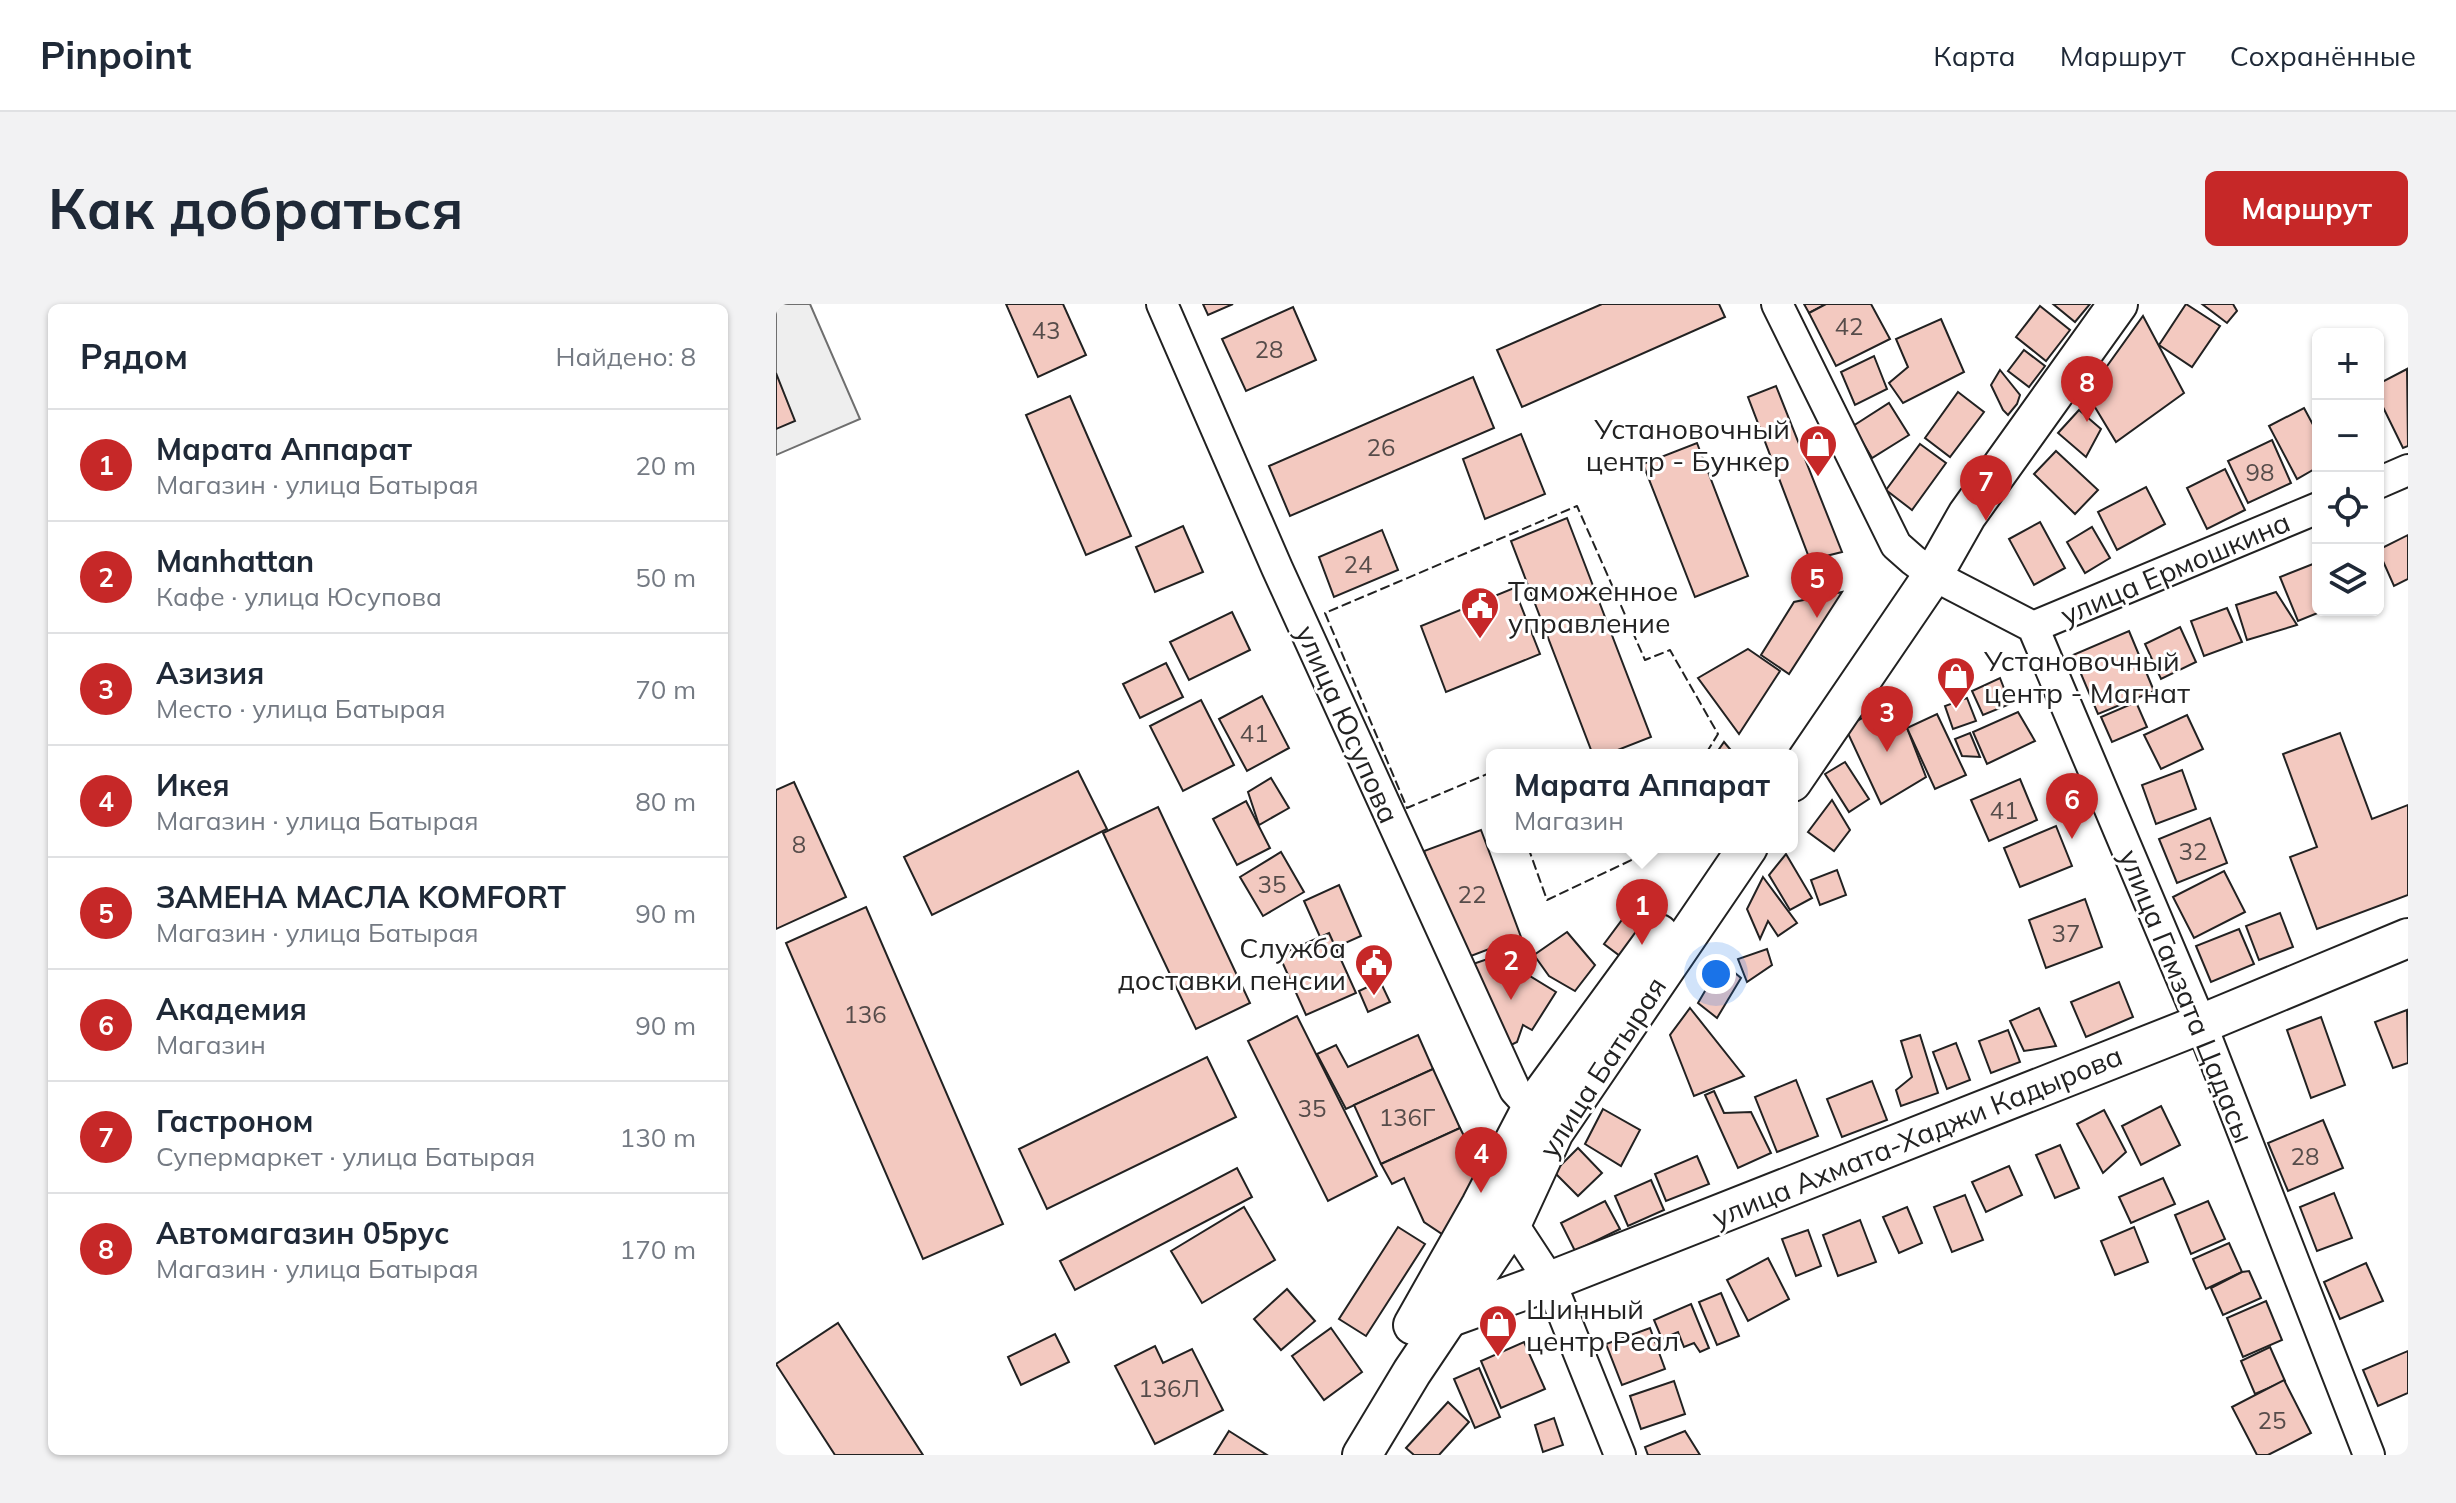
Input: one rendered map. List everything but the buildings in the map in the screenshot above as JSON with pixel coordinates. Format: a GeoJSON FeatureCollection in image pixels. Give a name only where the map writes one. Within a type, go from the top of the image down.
{"type":"FeatureCollection","features":[{"type":"Feature","properties":{"kind":"main road"},"geometry":{"type":"LineString","coordinates":[[1798,772],[1923,568],[2093,304]]}},
{"type":"Feature","properties":{"kind":"main road"},"geometry":{"type":"LineString","coordinates":[[1787,749],[1923,568],[1967,515],[2118,304]]}},
{"type":"Feature","properties":{"kind":"main road","name":"улица Батырая"},"geometry":{"type":"LineString","coordinates":[[1362,1455],[1412,1372],[1436,1312],[1496,1214],[1542,1121],[1717,853]]}},
{"type":"Feature","properties":{"kind":"main road","name":"улица Батырая"},"geometry":{"type":"LineString","coordinates":[[1542,1121],[1743,853]]}},
{"type":"Feature","properties":{"kind":"main road","name":"улица Ахмата-Хаджи Кадырова"},"geometry":{"type":"LineString","coordinates":[[1436,1312],[1550,1281],[2201,1024],[2408,938]]}},
{"type":"Feature","properties":{"kind":"main road","name":"улица Батырая"},"geometry":{"type":"LineString","coordinates":[[1346,1455],[1401,1346],[1436,1312]]}},
{"type":"Feature","properties":{"kind":"street","name":"улица Юсупова"},"geometry":{"type":"LineString","coordinates":[[1162,304],[1277,568],[1515,1090],[1542,1121]]}},
{"type":"Feature","properties":{"kind":"street"},"geometry":{"type":"LineString","coordinates":[[1777,304],[1896,545],[1923,568],[2033,627]]}},
{"type":"Feature","properties":{"kind":"street"},"geometry":{"type":"LineString","coordinates":[[2384,480],[2408,470]]}},
{"type":"Feature","properties":{"kind":"street","name":"улица Ермошкина"},"geometry":{"type":"LineString","coordinates":[[2033,627],[2312,511]]}},
{"type":"Feature","properties":{"kind":"street","name":"улица Гамзата Цадасы"},"geometry":{"type":"LineString","coordinates":[[2033,627],[2201,1024],[2369,1455]]}},
{"type":"Feature","properties":{"kind":"street"},"geometry":{"type":"LineString","coordinates":[[1496,1214],[1550,1281],[1620,1455]]}},
{"type":"Feature","properties":{"kind":"shaded area"},"geometry":{"type":"Polygon","coordinates":[[[776,304],[810,304],[860,419],[776,455],[776,304]]]}},
{"type":"Feature","properties":{"kind":"fence"},"geometry":{"type":"LineString","coordinates":[[1486,775],[1407,808],[1325,613],[1577,506],[1645,660],[1670,650],[1718,734],[1709,749]]}},
{"type":"Feature","properties":{"kind":"fence"},"geometry":{"type":"LineString","coordinates":[[1530,853],[1547,900],[1641,853]]}},
{"type":"Feature","properties":{"kind":"place","name":"Автомагазин 05рус"},"geometry":{"type":"Point","coordinates":[2087,422]}},
{"type":"Feature","properties":{"kind":"place","name":"Установочный центр - Бункер"},"geometry":{"type":"Point","coordinates":[1818,478]}},
{"type":"Feature","properties":{"kind":"place","name":"Гастроном"},"geometry":{"type":"Point","coordinates":[1986,521]}},
{"type":"Feature","properties":{"kind":"place","name":"ЗАМЕНА МАСЛА KOMFORT"},"geometry":{"type":"Point","coordinates":[1817,618]}},
{"type":"Feature","properties":{"kind":"place","name":"Таможенное управление"},"geometry":{"type":"Point","coordinates":[1480,640]}},
{"type":"Feature","properties":{"kind":"place","name":"Установочный центр - Магнат"},"geometry":{"type":"Point","coordinates":[1956,710]}},
{"type":"Feature","properties":{"kind":"place","name":"Азизия"},"geometry":{"type":"Point","coordinates":[1887,752]}},
{"type":"Feature","properties":{"kind":"place","name":"Академия"},"geometry":{"type":"Point","coordinates":[2072,839]}},
{"type":"Feature","properties":{"kind":"place","name":"Марата Аппарат"},"geometry":{"type":"Point","coordinates":[1642,945]}},
{"type":"Feature","properties":{"kind":"place","name":"Служба доставки пенсии"},"geometry":{"type":"Point","coordinates":[1374,997]}},
{"type":"Feature","properties":{"kind":"place","name":"Manhattan"},"geometry":{"type":"Point","coordinates":[1511,1000]}},
{"type":"Feature","properties":{"kind":"place","name":"Икея"},"geometry":{"type":"Point","coordinates":[1481,1193]}},
{"type":"Feature","properties":{"kind":"place","name":"Шинный центр Реал"},"geometry":{"type":"Point","coordinates":[1498,1358]}}]}
